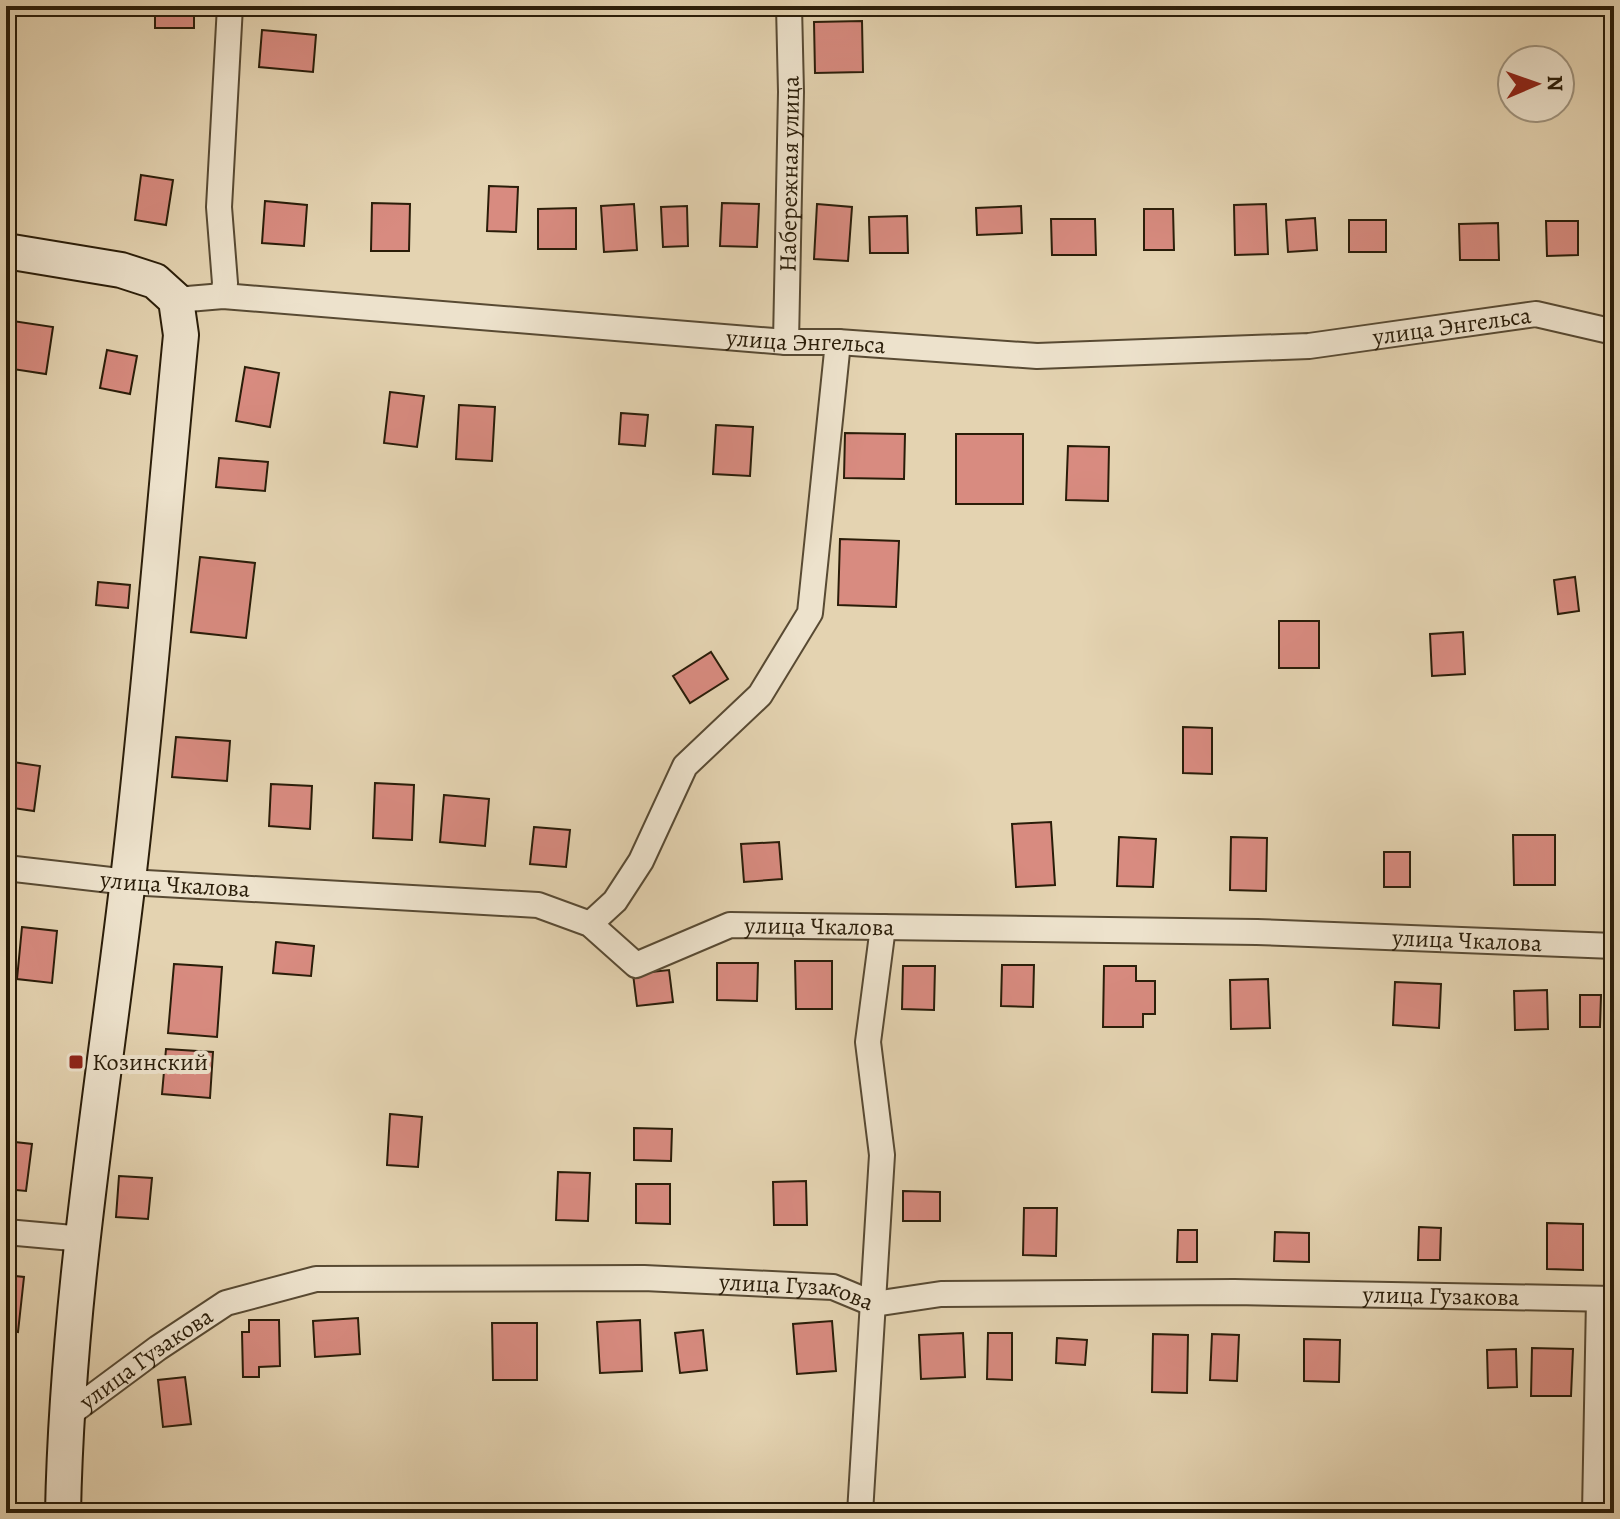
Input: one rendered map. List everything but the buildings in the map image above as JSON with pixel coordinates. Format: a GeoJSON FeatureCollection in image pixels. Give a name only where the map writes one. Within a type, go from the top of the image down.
{"type":"FeatureCollection","features":[{"type":"Feature","properties":{"kind":"main road"},"geometry":{"type":"LineString","coordinates":[[6,251],[121,270],[155,281],[176,300],[181,335],[128,882],[65,1417],[63,1513]]}},
{"type":"Feature","properties":{"kind":"street"},"geometry":{"type":"LineString","coordinates":[[223,296],[225,283],[219,207],[230,6]]}},
{"type":"Feature","properties":{"kind":"street","name":"Набережная улица"},"geometry":{"type":"LineString","coordinates":[[786,342],[791,92],[789,6]]}},
{"type":"Feature","properties":{"kind":"street","name":"улица Энгельса"},"geometry":{"type":"LineString","coordinates":[[176,300],[223,296],[786,342],[838,342],[1037,356],[1309,346],[1536,314],[1614,332]]}},
{"type":"Feature","properties":{"kind":"street"},"geometry":{"type":"LineString","coordinates":[[590,924],[615,901],[641,861],[685,766],[760,695],[810,613],[838,342]]}},
{"type":"Feature","properties":{"kind":"street","name":"улица Чкалова"},"geometry":{"type":"LineString","coordinates":[[6,868],[128,882],[538,905],[590,924],[636,965],[730,925],[1257,932],[1614,946]]}},
{"type":"Feature","properties":{"kind":"street"},"geometry":{"type":"LineString","coordinates":[[860,1513],[882,1155],[868,1042],[883,927]]}},
{"type":"Feature","properties":{"kind":"street"},"geometry":{"type":"LineString","coordinates":[[6,1232],[84,1239]]}},
{"type":"Feature","properties":{"kind":"street","name":"улица Гузакова"},"geometry":{"type":"LineString","coordinates":[[65,1417],[158,1348],[226,1303],[316,1279],[675,1279],[833,1287],[874,1304],[941,1294],[1234,1292],[1607,1299]]}},
{"type":"Feature","properties":{"kind":"street"},"geometry":{"type":"LineString","coordinates":[[1595,1513],[1607,1299]]}},
{"type":"Feature","properties":{"kind":"place","name":"Козинский"},"geometry":{"type":"Point","coordinates":[76,1062]}}]}
